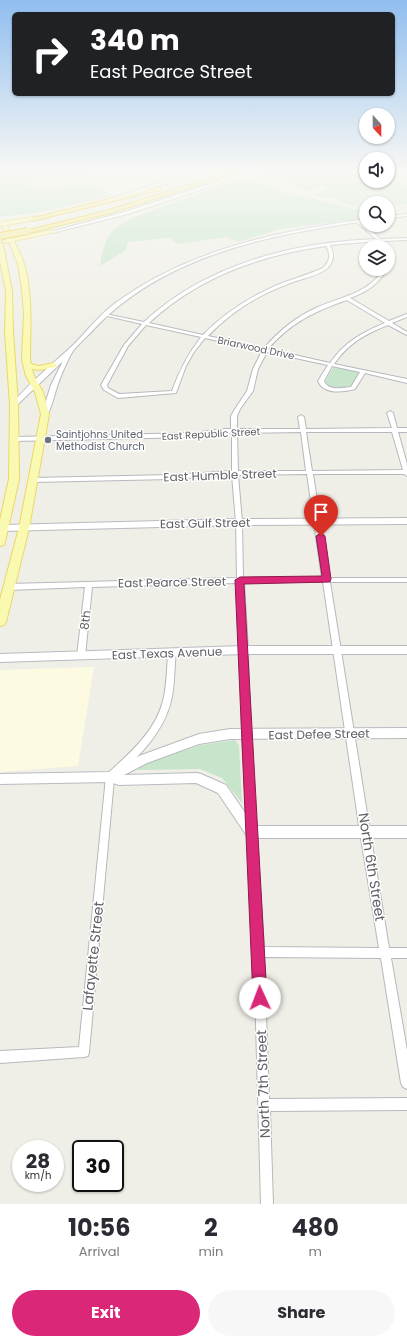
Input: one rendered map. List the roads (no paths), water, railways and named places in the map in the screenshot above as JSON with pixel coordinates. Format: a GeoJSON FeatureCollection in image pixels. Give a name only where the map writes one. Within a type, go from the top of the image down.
{"type":"FeatureCollection","features":[{"type":"Feature","properties":{"kind":"highway"},"geometry":{"type":"LineString","coordinates":[[0,231],[28,230],[34,228]]}},
{"type":"Feature","properties":{"kind":"highway"},"geometry":{"type":"LineString","coordinates":[[0,236],[36,228]]}},
{"type":"Feature","properties":{"kind":"highway"},"geometry":{"type":"LineString","coordinates":[[52,232],[66,228]]}},
{"type":"Feature","properties":{"kind":"main road"},"geometry":{"type":"LineString","coordinates":[[4,228],[17,253],[25,289],[27,314],[27,365],[30,376],[40,392],[45,414]]}},
{"type":"Feature","properties":{"kind":"main road"},"geometry":{"type":"LineString","coordinates":[[20,228],[52,232],[67,228]]}},
{"type":"Feature","properties":{"kind":"main road"},"geometry":{"type":"LineString","coordinates":[[14,405],[105,315],[135,292],[160,276],[218,251],[281,233],[311,228]]}},
{"type":"Feature","properties":{"kind":"main road"},"geometry":{"type":"LineString","coordinates":[[0,242],[11,240],[28,230]]}},
{"type":"Feature","properties":{"kind":"main road"},"geometry":{"type":"LineString","coordinates":[[17,253],[19,242],[28,230]]}},
{"type":"Feature","properties":{"kind":"main road"},"geometry":{"type":"LineString","coordinates":[[0,245],[10,302],[9,333],[14,405],[14,479],[0,542]]}},
{"type":"Feature","properties":{"kind":"main road"},"geometry":{"type":"LineString","coordinates":[[9,333],[22,334],[26,344]]}},
{"type":"Feature","properties":{"kind":"main road"},"geometry":{"type":"LineString","coordinates":[[0,622],[24,528],[39,439],[45,414],[54,385],[72,349]]}},
{"type":"Feature","properties":{"kind":"main road"},"geometry":{"type":"LineString","coordinates":[[27,365],[39,368],[53,365]]}},
{"type":"Feature","properties":{"kind":"main road","name":"East Gulf Street"},"geometry":{"type":"LineString","coordinates":[[4,528],[239,522],[407,521]]}},
{"type":"Feature","properties":{"kind":"main road","name":"East Texas Avenue"},"geometry":{"type":"LineString","coordinates":[[0,658],[244,650],[407,650]]}},
{"type":"Feature","properties":{"kind":"main road","name":"East Defee Street"},"geometry":{"type":"LineString","coordinates":[[0,779],[110,777],[143,759],[199,739],[230,734],[407,733]]}},
{"type":"Feature","properties":{"kind":"main road"},"geometry":{"type":"LineString","coordinates":[[110,777],[119,780],[203,779],[222,790],[251,832],[407,832]]}},
{"type":"Feature","properties":{"kind":"street"},"geometry":{"type":"LineString","coordinates":[[366,228],[380,240]]}},
{"type":"Feature","properties":{"kind":"street"},"geometry":{"type":"LineString","coordinates":[[395,240],[407,240]]}},
{"type":"Feature","properties":{"kind":"street"},"geometry":{"type":"LineString","coordinates":[[327,244],[332,252],[332,258],[328,266],[324,269],[259,295],[216,323],[204,336],[183,367],[174,392],[118,396],[106,390],[104,385],[123,350],[145,323],[181,295],[222,273],[246,263],[277,254],[327,244],[359,242]]}},
{"type":"Feature","properties":{"kind":"street","name":"North 7th Street"},"geometry":{"type":"LineString","coordinates":[[267,1204],[259,952],[246,735],[234,416],[236,409],[250,392],[253,374],[266,349],[282,331],[319,308],[347,298],[370,287],[382,276]]}},
{"type":"Feature","properties":{"kind":"street"},"geometry":{"type":"LineString","coordinates":[[347,298],[407,334]]}},
{"type":"Feature","properties":{"kind":"street","name":"Briarwood Drive"},"geometry":{"type":"LineString","coordinates":[[105,315],[407,381]]}},
{"type":"Feature","properties":{"kind":"street"},"geometry":{"type":"LineString","coordinates":[[363,372],[353,388],[328,388],[324,387],[321,381],[330,364],[349,342],[369,331],[407,315]]}},
{"type":"Feature","properties":{"kind":"street"},"geometry":{"type":"LineString","coordinates":[[390,413],[407,473]]}},
{"type":"Feature","properties":{"kind":"street","name":"North 6th Street"},"geometry":{"type":"LineString","coordinates":[[301,417],[319,521],[337,650],[352,734],[366,832],[407,1083]]}},
{"type":"Feature","properties":{"kind":"street","name":"East Republic Street"},"geometry":{"type":"LineString","coordinates":[[14,440],[195,436],[235,431],[304,432],[407,430]]}},
{"type":"Feature","properties":{"kind":"street","name":"East Humble Street"},"geometry":{"type":"LineString","coordinates":[[33,480],[235,473],[407,473]]}},
{"type":"Feature","properties":{"kind":"street","name":"East Pearce Street"},"geometry":{"type":"LineString","coordinates":[[9,587],[240,580],[407,580]]}},
{"type":"Feature","properties":{"kind":"street","name":"8th"},"geometry":{"type":"LineString","coordinates":[[81,656],[89,584]]}},
{"type":"Feature","properties":{"kind":"street"},"geometry":{"type":"LineString","coordinates":[[110,777],[152,734],[161,717],[168,696],[172,652]]}},
{"type":"Feature","properties":{"kind":"street","name":"Lafayette Street"},"geometry":{"type":"LineString","coordinates":[[0,1057],[84,1052],[110,777]]}},
{"type":"Feature","properties":{"kind":"street"},"geometry":{"type":"LineString","coordinates":[[259,952],[407,953]]}},
{"type":"Feature","properties":{"kind":"street"},"geometry":{"type":"LineString","coordinates":[[264,1105],[407,1104]]}},
{"type":"Feature","properties":{"kind":"place","name":"Saintjohns United Methodist Church"},"geometry":{"type":"Point","coordinates":[48,440]}}]}
